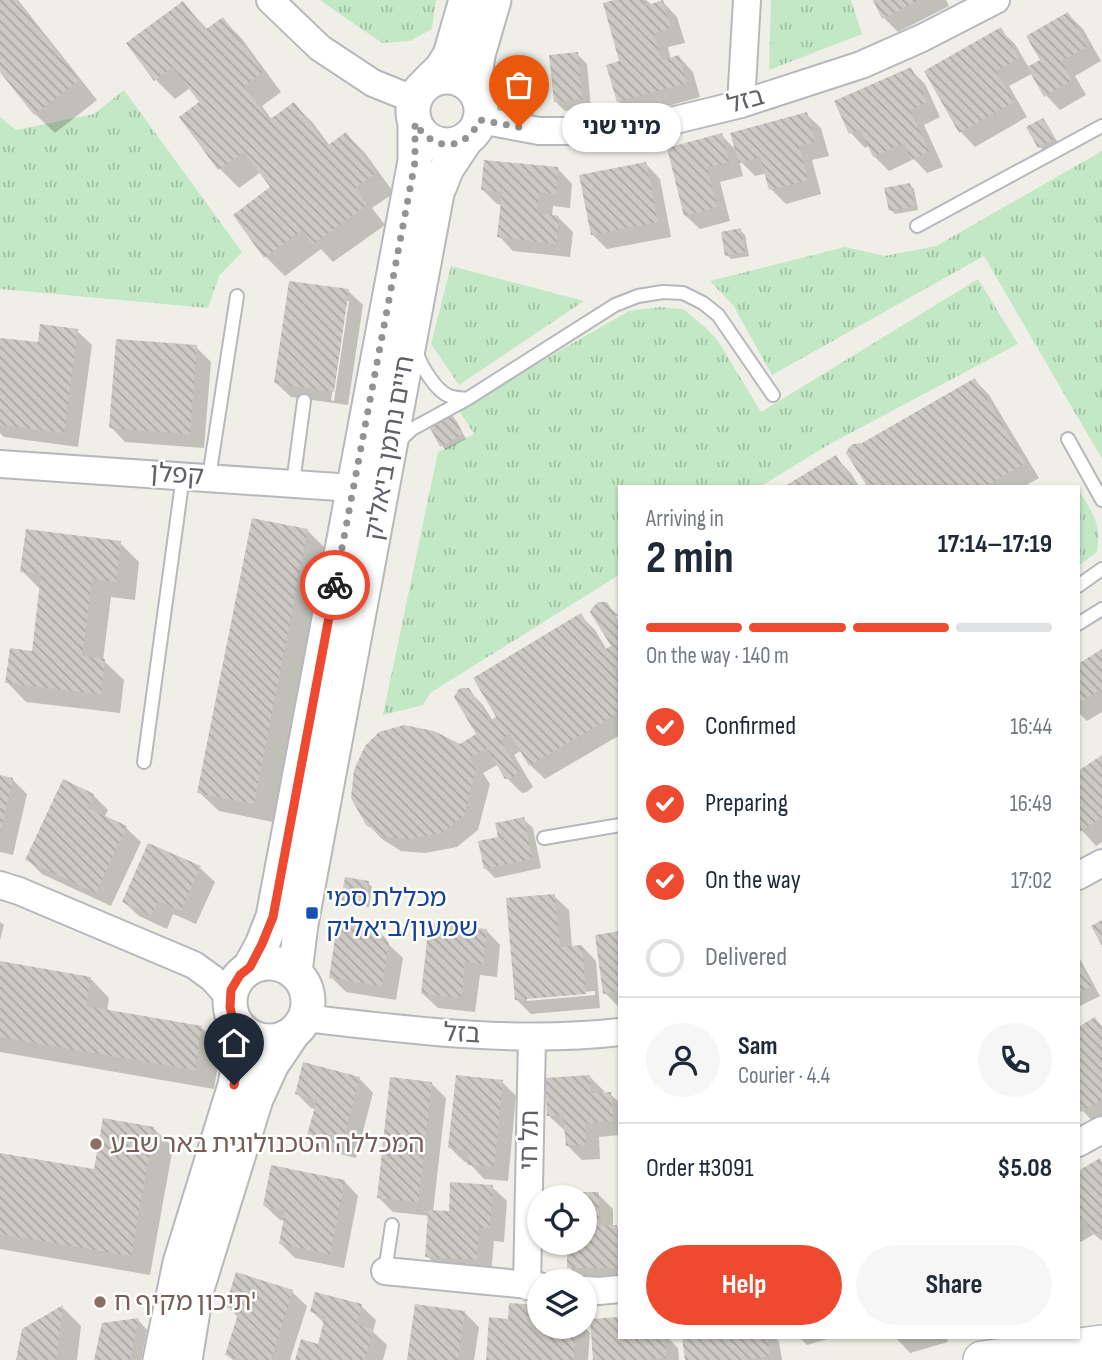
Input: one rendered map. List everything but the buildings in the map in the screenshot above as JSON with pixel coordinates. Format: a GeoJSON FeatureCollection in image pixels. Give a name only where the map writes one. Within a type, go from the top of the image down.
{"type":"FeatureCollection","features":[{"type":"Feature","properties":{"kind":"main road"},"geometry":{"type":"LineString","coordinates":[[982,1360],[1102,1344]]}},
{"type":"Feature","properties":{"kind":"street"},"geometry":{"type":"LineString","coordinates":[[270,0],[320,48],[373,83],[419,102]]}},
{"type":"Feature","properties":{"kind":"street"},"geometry":{"type":"LineString","coordinates":[[466,0],[450,55],[419,102],[421,132],[428,139],[448,145],[458,143],[475,118],[478,55],[494,0]]}},
{"type":"Feature","properties":{"kind":"street"},"geometry":{"type":"LineString","coordinates":[[741,104],[747,0]]}},
{"type":"Feature","properties":{"kind":"street","name":"בזל"},"geometry":{"type":"LineString","coordinates":[[475,118],[538,131],[593,131],[659,124],[741,104],[861,65],[922,38],[996,0]]}},
{"type":"Feature","properties":{"kind":"street"},"geometry":{"type":"LineString","coordinates":[[419,102],[436,78],[456,78],[473,88],[475,118]]}},
{"type":"Feature","properties":{"kind":"street","name":"חיים נחמן ביאליק"},"geometry":{"type":"LineString","coordinates":[[250,967],[273,917],[415,162],[419,102]]}},
{"type":"Feature","properties":{"kind":"street","name":"חיים נחמן ביאליק"},"geometry":{"type":"LineString","coordinates":[[295,972],[301,924],[437,193],[447,168],[475,118]]}},
{"type":"Feature","properties":{"kind":"street","name":"קפלן"},"geometry":{"type":"LineString","coordinates":[[0,464],[353,488]]}},
{"type":"Feature","properties":{"kind":"street"},"geometry":{"type":"LineString","coordinates":[[0,886],[19,891],[194,965],[212,978],[246,1033],[257,1039],[282,1039],[299,1025]]}},
{"type":"Feature","properties":{"kind":"street"},"geometry":{"type":"LineString","coordinates":[[160,1360],[180,1263],[234,1085],[240,1056],[233,1011],[235,982],[250,967],[273,963],[295,972],[303,982],[308,1006],[299,1025],[272,1064],[256,1099],[196,1292],[185,1360]]}},
{"type":"Feature","properties":{"kind":"street","name":"בזל"},"geometry":{"type":"LineString","coordinates":[[299,1025],[532,1037],[618,1032]]}},
{"type":"Feature","properties":{"kind":"street","name":"תל חי"},"geometry":{"type":"LineString","coordinates":[[532,1037],[533,1269]]}},
{"type":"Feature","properties":{"kind":"street"},"geometry":{"type":"LineString","coordinates":[[1080,1142],[1102,1130]]}},
{"type":"Feature","properties":{"kind":"street","name":"תל חי"},"geometry":{"type":"LineString","coordinates":[[385,1271],[527,1285]]}},
{"type":"Feature","properties":{"kind":"street"},"geometry":{"type":"LineString","coordinates":[[597,1291],[618,1289]]}},
{"type":"Feature","properties":{"kind":"lane"},"geometry":{"type":"LineString","coordinates":[[916,226],[1102,126]]}},
{"type":"Feature","properties":{"kind":"lane"},"geometry":{"type":"LineString","coordinates":[[390,450],[412,429],[467,399],[615,305],[638,296],[663,292],[683,293],[704,303],[719,315],[773,395]]}},
{"type":"Feature","properties":{"kind":"lane"},"geometry":{"type":"LineString","coordinates":[[209,477],[237,296]]}},
{"type":"Feature","properties":{"kind":"lane"},"geometry":{"type":"LineString","coordinates":[[411,334],[421,366],[442,392],[451,397],[467,399]]}},
{"type":"Feature","properties":{"kind":"lane"},"geometry":{"type":"LineString","coordinates":[[293,483],[304,401]]}},
{"type":"Feature","properties":{"kind":"lane"},"geometry":{"type":"LineString","coordinates":[[1068,439],[1102,500]]}},
{"type":"Feature","properties":{"kind":"lane"},"geometry":{"type":"LineString","coordinates":[[144,762],[183,476]]}},
{"type":"Feature","properties":{"kind":"lane"},"geometry":{"type":"LineString","coordinates":[[1080,585],[1102,569]]}},
{"type":"Feature","properties":{"kind":"lane"},"geometry":{"type":"LineString","coordinates":[[1080,623],[1102,609]]}},
{"type":"Feature","properties":{"kind":"lane"},"geometry":{"type":"LineString","coordinates":[[544,838],[618,825]]}},
{"type":"Feature","properties":{"kind":"lane"},"geometry":{"type":"LineString","coordinates":[[385,1271],[392,1225]]}},
{"type":"Feature","properties":{"kind":"green space"},"geometry":{"type":"Polygon","coordinates":[[[322,0],[436,0],[432,29],[410,41],[382,43],[322,0]]]}},
{"type":"Feature","properties":{"kind":"green space"},"geometry":{"type":"Polygon","coordinates":[[[771,0],[851,0],[862,34],[769,70],[771,0]]]}},
{"type":"Feature","properties":{"kind":"green space"},"geometry":{"type":"Polygon","coordinates":[[[124,90],[242,252],[219,276],[208,308],[0,289],[0,117],[16,130],[94,114],[124,90]]]}},
{"type":"Feature","properties":{"kind":"green space"},"geometry":{"type":"Polygon","coordinates":[[[1102,151],[1102,459],[984,256],[772,375],[733,305],[710,281],[845,247],[885,256],[936,246],[1102,151]]]}},
{"type":"Feature","properties":{"kind":"green space"},"geometry":{"type":"Polygon","coordinates":[[[451,266],[584,301],[459,385],[431,344],[451,266]]]}},
{"type":"Feature","properties":{"kind":"green space"},"geometry":{"type":"Polygon","coordinates":[[[978,279],[1018,344],[828,445],[763,485],[618,485],[618,576],[430,693],[423,705],[383,715],[438,452],[474,434],[458,409],[629,311],[660,307],[683,309],[706,328],[718,341],[761,412],[978,279]]]}},
{"type":"Feature","properties":{"kind":"green space"},"geometry":{"type":"Polygon","coordinates":[[[1080,492],[1097,526],[1097,552],[1080,565],[1080,492]]]}},
{"type":"Feature","properties":{"kind":"way so far"},"geometry":{"type":"LineString","coordinates":[[335,585],[415,162],[415,123],[428,139],[448,145],[467,138],[480,120],[519,127]]}},
{"type":"Feature","properties":{"kind":"place","name":"מיני שני"},"geometry":{"type":"Point","coordinates":[519,127]}},
{"type":"Feature","properties":{"kind":"place","name":"מכללת סמי שמעון/ביאליק"},"geometry":{"type":"Point","coordinates":[312,913]}},
{"type":"Feature","properties":{"kind":"place","name":"המכללה הטכנולוגית באר שבע"},"geometry":{"type":"Point","coordinates":[96,1144]}},
{"type":"Feature","properties":{"kind":"place","name":"תיכון מקיף ח'"},"geometry":{"type":"Point","coordinates":[100,1302]}},
{"type":"Feature","properties":{"kind":"route"},"geometry":{"type":"LineString","coordinates":[[234,1085],[240,1056],[237,1024],[230,1007],[231,990],[240,975],[250,967],[273,917],[335,585]]}}]}
